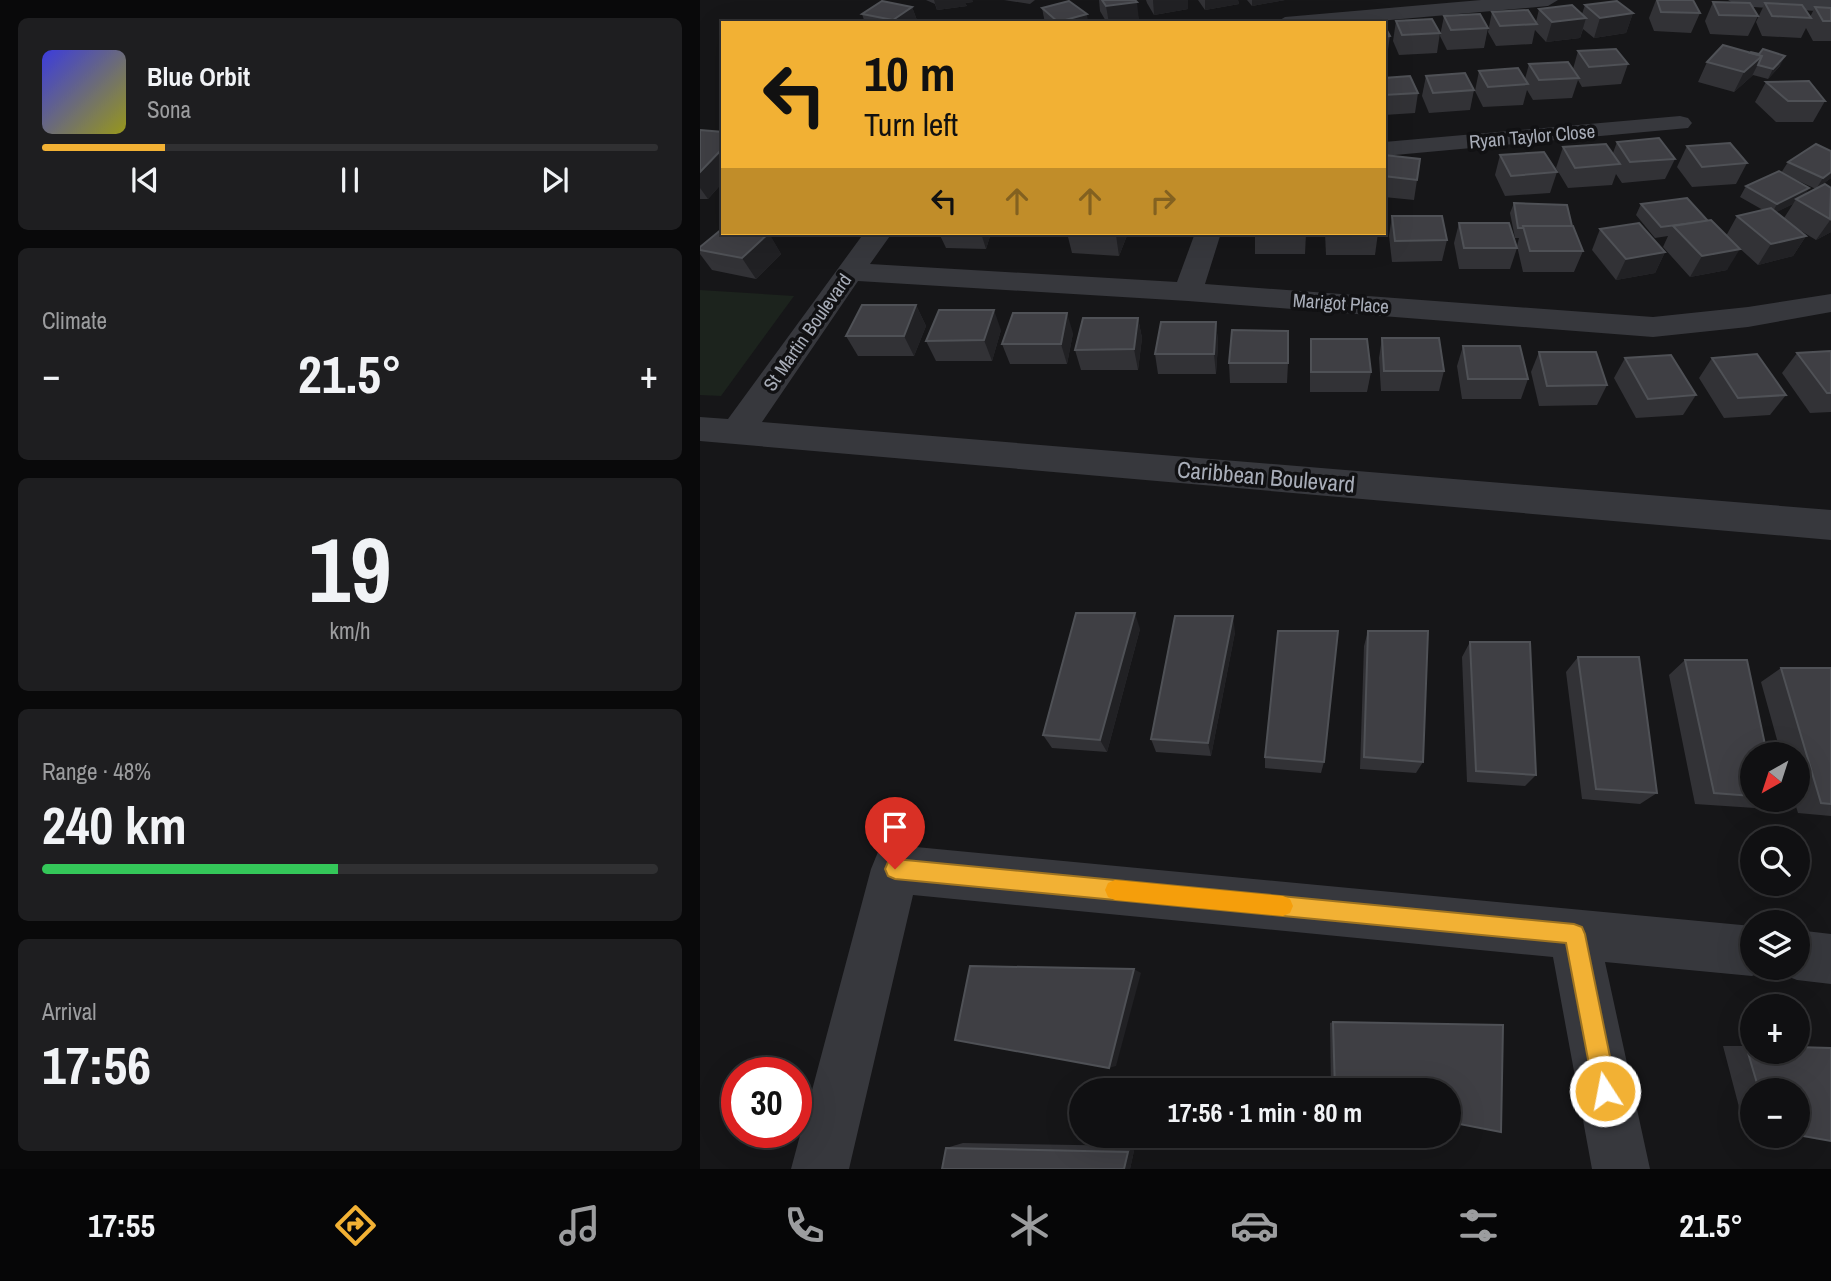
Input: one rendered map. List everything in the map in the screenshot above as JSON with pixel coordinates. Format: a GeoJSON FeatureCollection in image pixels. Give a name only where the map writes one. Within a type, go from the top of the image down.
{"type":"FeatureCollection","features":[{"type":"Feature","properties":{"kind":"street"},"geometry":{"type":"LineString","coordinates":[[1308,21],[1548,0]]}},
{"type":"Feature","properties":{"kind":"street"},"geometry":{"type":"LineString","coordinates":[[1738,0],[1831,6]]}},
{"type":"Feature","properties":{"kind":"street","name":"Ryan Taylor Close"},"geometry":{"type":"LineString","coordinates":[[1386,149],[1680,123]]}},
{"type":"Feature","properties":{"kind":"street","name":"St Martin Boulevard"},"geometry":{"type":"LineString","coordinates":[[737,432],[877,235]]}},
{"type":"Feature","properties":{"kind":"street"},"geometry":{"type":"LineString","coordinates":[[1188,292],[1207,235]]}},
{"type":"Feature","properties":{"kind":"street","name":"Marigot Place"},"geometry":{"type":"LineString","coordinates":[[849,272],[1188,292],[1653,327],[1748,317],[1831,303]]}},
{"type":"Feature","properties":{"kind":"street","name":"Caribbean Boulevard"},"geometry":{"type":"LineString","coordinates":[[700,429],[1831,525]]}},
{"type":"Feature","properties":{"kind":"street"},"geometry":{"type":"LineString","coordinates":[[820,1169],[895,869],[1740,950]]}},
{"type":"Feature","properties":{"kind":"street"},"geometry":{"type":"LineString","coordinates":[[1574,934],[1621,1169]]}},
{"type":"Feature","properties":{"kind":"street"},"geometry":{"type":"LineString","coordinates":[[1810,956],[1831,958]]}},
{"type":"Feature","properties":{"kind":"shaded area"},"geometry":{"type":"Polygon","coordinates":[[[700,290],[794,296],[721,396],[700,395],[700,290]]]}},
{"type":"Feature","properties":{"kind":"building"},"geometry":{"type":"Polygon","coordinates":[[[1102,0],[1135,0],[1137,2],[1106,6],[1102,0]]]}},
{"type":"Feature","properties":{"kind":"building"},"geometry":{"type":"Polygon","coordinates":[[[1657,0],[1693,0],[1700,13],[1661,12],[1657,0]]]}},
{"type":"Feature","properties":{"kind":"building"},"geometry":{"type":"Polygon","coordinates":[[[882,1],[912,7],[893,20],[862,14],[882,1]]]}},
{"type":"Feature","properties":{"kind":"building"},"geometry":{"type":"Polygon","coordinates":[[[1069,1],[1087,14],[1057,21],[1042,8],[1069,1]]]}},
{"type":"Feature","properties":{"kind":"building"},"geometry":{"type":"Polygon","coordinates":[[[1617,1],[1633,13],[1600,18],[1585,5],[1617,1]]]}},
{"type":"Feature","properties":{"kind":"building"},"geometry":{"type":"Polygon","coordinates":[[[1713,2],[1750,3],[1758,16],[1719,15],[1713,2]]]}},
{"type":"Feature","properties":{"kind":"building"},"geometry":{"type":"Polygon","coordinates":[[[1765,3],[1802,5],[1811,18],[1772,16],[1765,3]]]}},
{"type":"Feature","properties":{"kind":"building"},"geometry":{"type":"Polygon","coordinates":[[[1572,5],[1586,18],[1552,22],[1539,9],[1572,5]]]}},
{"type":"Feature","properties":{"kind":"building"},"geometry":{"type":"Polygon","coordinates":[[[1815,7],[1831,8],[1831,21],[1823,21],[1815,7]]]}},
{"type":"Feature","properties":{"kind":"building"},"geometry":{"type":"Polygon","coordinates":[[[1528,10],[1537,24],[1500,26],[1492,12],[1528,10]]]}},
{"type":"Feature","properties":{"kind":"building"},"geometry":{"type":"Polygon","coordinates":[[[1480,14],[1488,28],[1451,30],[1444,16],[1480,14]]]}},
{"type":"Feature","properties":{"kind":"building"},"geometry":{"type":"Polygon","coordinates":[[[1432,19],[1440,33],[1402,35],[1396,21],[1432,19]]]}},
{"type":"Feature","properties":{"kind":"building"},"geometry":{"type":"Polygon","coordinates":[[[1723,45],[1762,56],[1744,72],[1707,62],[1723,45]]]}},
{"type":"Feature","properties":{"kind":"building"},"geometry":{"type":"Polygon","coordinates":[[[1616,49],[1628,64],[1589,67],[1578,51],[1616,49]]]}},
{"type":"Feature","properties":{"kind":"building"},"geometry":{"type":"Polygon","coordinates":[[[1763,49],[1785,56],[1773,69],[1758,65],[1762,56],[1750,53],[1759,54],[1763,49]]]}},
{"type":"Feature","properties":{"kind":"building"},"geometry":{"type":"Polygon","coordinates":[[[1568,62],[1579,78],[1539,80],[1529,64],[1568,62]]]}},
{"type":"Feature","properties":{"kind":"building"},"geometry":{"type":"Polygon","coordinates":[[[1518,68],[1528,84],[1488,87],[1479,71],[1518,68]]]}},
{"type":"Feature","properties":{"kind":"building"},"geometry":{"type":"Polygon","coordinates":[[[1465,73],[1474,90],[1433,93],[1426,76],[1465,73]]]}},
{"type":"Feature","properties":{"kind":"building"},"geometry":{"type":"Polygon","coordinates":[[[1410,76],[1418,93],[1386,95],[1386,78],[1410,76]]]}},
{"type":"Feature","properties":{"kind":"building"},"geometry":{"type":"Polygon","coordinates":[[[1809,81],[1825,101],[1788,101],[1766,82],[1809,81]]]}},
{"type":"Feature","properties":{"kind":"building"},"geometry":{"type":"Polygon","coordinates":[[[700,130],[721,132],[721,150],[700,172],[700,130]]]}},
{"type":"Feature","properties":{"kind":"building"},"geometry":{"type":"Polygon","coordinates":[[[1659,138],[1675,159],[1630,162],[1617,142],[1659,138]]]}},
{"type":"Feature","properties":{"kind":"building"},"geometry":{"type":"Polygon","coordinates":[[[1730,143],[1747,163],[1702,167],[1687,146],[1730,143]]]}},
{"type":"Feature","properties":{"kind":"building"},"geometry":{"type":"Polygon","coordinates":[[[1606,144],[1620,164],[1575,168],[1563,147],[1606,144]]]}},
{"type":"Feature","properties":{"kind":"building"},"geometry":{"type":"Polygon","coordinates":[[[1816,144],[1831,151],[1831,172],[1823,178],[1788,162],[1816,144]]]}},
{"type":"Feature","properties":{"kind":"building"},"geometry":{"type":"Polygon","coordinates":[[[1544,152],[1557,172],[1511,176],[1500,155],[1544,152]]]}},
{"type":"Feature","properties":{"kind":"building"},"geometry":{"type":"Polygon","coordinates":[[[1386,155],[1420,159],[1417,180],[1386,176],[1386,155]]]}},
{"type":"Feature","properties":{"kind":"building"},"geometry":{"type":"Polygon","coordinates":[[[1779,171],[1809,188],[1777,204],[1746,186],[1779,171]]]}},
{"type":"Feature","properties":{"kind":"building"},"geometry":{"type":"Polygon","coordinates":[[[1825,184],[1831,188],[1830,219],[1796,199],[1825,184]]]}},
{"type":"Feature","properties":{"kind":"building"},"geometry":{"type":"Polygon","coordinates":[[[1687,198],[1708,221],[1661,227],[1641,204],[1687,198]]]}},
{"type":"Feature","properties":{"kind":"building"},"geometry":{"type":"Polygon","coordinates":[[[1514,203],[1567,205],[1572,226],[1518,228],[1514,203]]]}},
{"type":"Feature","properties":{"kind":"building"},"geometry":{"type":"Polygon","coordinates":[[[1771,208],[1806,236],[1771,244],[1737,216],[1771,208]]]}},
{"type":"Feature","properties":{"kind":"building"},"geometry":{"type":"Polygon","coordinates":[[[1392,216],[1442,216],[1447,240],[1395,241],[1392,216]]]}},
{"type":"Feature","properties":{"kind":"building"},"geometry":{"type":"Polygon","coordinates":[[[1711,220],[1740,249],[1702,256],[1673,226],[1711,220]]]}},
{"type":"Feature","properties":{"kind":"building"},"geometry":{"type":"Polygon","coordinates":[[[1459,223],[1509,223],[1517,248],[1464,248],[1459,223]]]}},
{"type":"Feature","properties":{"kind":"building"},"geometry":{"type":"Polygon","coordinates":[[[1639,223],[1665,252],[1626,259],[1600,229],[1639,223]]]}},
{"type":"Feature","properties":{"kind":"building"},"geometry":{"type":"Polygon","coordinates":[[[1523,226],[1573,226],[1583,251],[1530,251],[1523,226]]]}},
{"type":"Feature","properties":{"kind":"building"},"geometry":{"type":"Polygon","coordinates":[[[721,230],[721,235],[767,235],[742,258],[700,250],[700,247],[721,230]]]}},
{"type":"Feature","properties":{"kind":"building"},"geometry":{"type":"Polygon","coordinates":[[[862,305],[916,305],[904,336],[846,336],[862,305]]]}},
{"type":"Feature","properties":{"kind":"building"},"geometry":{"type":"Polygon","coordinates":[[[939,310],[994,310],[984,340],[926,341],[939,310]]]}},
{"type":"Feature","properties":{"kind":"building"},"geometry":{"type":"Polygon","coordinates":[[[1013,313],[1067,313],[1061,344],[1002,344],[1013,313]]]}},
{"type":"Feature","properties":{"kind":"building"},"geometry":{"type":"Polygon","coordinates":[[[1083,318],[1138,318],[1134,349],[1075,350],[1083,318]]]}},
{"type":"Feature","properties":{"kind":"building"},"geometry":{"type":"Polygon","coordinates":[[[1161,322],[1216,322],[1214,354],[1155,354],[1161,322]]]}},
{"type":"Feature","properties":{"kind":"building"},"geometry":{"type":"Polygon","coordinates":[[[1232,330],[1288,331],[1288,363],[1229,363],[1232,330]]]}},
{"type":"Feature","properties":{"kind":"building"},"geometry":{"type":"Polygon","coordinates":[[[1382,338],[1439,338],[1444,371],[1384,371],[1382,338]]]}},
{"type":"Feature","properties":{"kind":"building"},"geometry":{"type":"Polygon","coordinates":[[[1311,339],[1367,339],[1371,372],[1311,372],[1311,339]]]}},
{"type":"Feature","properties":{"kind":"building"},"geometry":{"type":"Polygon","coordinates":[[[1463,346],[1520,346],[1528,379],[1468,379],[1463,346]]]}},
{"type":"Feature","properties":{"kind":"building"},"geometry":{"type":"Polygon","coordinates":[[[1831,351],[1831,393],[1827,393],[1797,353],[1831,351]]]}},
{"type":"Feature","properties":{"kind":"building"},"geometry":{"type":"Polygon","coordinates":[[[1539,352],[1596,352],[1607,385],[1547,386],[1539,352]]]}},
{"type":"Feature","properties":{"kind":"building"},"geometry":{"type":"Polygon","coordinates":[[[1757,354],[1786,395],[1738,398],[1712,358],[1757,354]]]}},
{"type":"Feature","properties":{"kind":"building"},"geometry":{"type":"Polygon","coordinates":[[[1671,355],[1696,395],[1648,399],[1625,358],[1671,355]]]}},
{"type":"Feature","properties":{"kind":"building"},"geometry":{"type":"Polygon","coordinates":[[[1076,613],[1135,613],[1100,740],[1043,735],[1076,613]]]}},
{"type":"Feature","properties":{"kind":"building"},"geometry":{"type":"Polygon","coordinates":[[[1175,616],[1233,616],[1208,743],[1151,739],[1175,616]]]}},
{"type":"Feature","properties":{"kind":"building"},"geometry":{"type":"Polygon","coordinates":[[[1278,631],[1338,631],[1324,762],[1265,757],[1278,631]]]}},
{"type":"Feature","properties":{"kind":"building"},"geometry":{"type":"Polygon","coordinates":[[[1368,631],[1428,631],[1423,762],[1364,757],[1368,631]]]}},
{"type":"Feature","properties":{"kind":"building"},"geometry":{"type":"Polygon","coordinates":[[[1470,642],[1530,642],[1536,775],[1476,771],[1470,642]]]}},
{"type":"Feature","properties":{"kind":"building"},"geometry":{"type":"Polygon","coordinates":[[[1578,657],[1639,657],[1657,793],[1596,789],[1578,657]]]}},
{"type":"Feature","properties":{"kind":"building"},"geometry":{"type":"Polygon","coordinates":[[[1685,660],[1747,660],[1764,742],[1740,742],[1740,795],[1714,793],[1685,660]]]}},
{"type":"Feature","properties":{"kind":"building"},"geometry":{"type":"Polygon","coordinates":[[[1781,668],[1831,668],[1831,804],[1821,803],[1810,766],[1810,742],[1803,742],[1781,668]]]}},
{"type":"Feature","properties":{"kind":"building"},"geometry":{"type":"Polygon","coordinates":[[[970,966],[1134,969],[1109,1068],[955,1040],[970,966]]]}},
{"type":"Feature","properties":{"kind":"building"},"geometry":{"type":"Polygon","coordinates":[[[1333,1022],[1503,1025],[1501,1132],[1461,1124],[1461,1078],[1335,1078],[1333,1022]]]}},
{"type":"Feature","properties":{"kind":"building"},"geometry":{"type":"Polygon","coordinates":[[[1810,1047],[1831,1048],[1831,1141],[1810,1137],[1810,1078],[1755,1078],[1751,1064],[1810,1064],[1810,1047]]]}},
{"type":"Feature","properties":{"kind":"building"},"geometry":{"type":"Polygon","coordinates":[[[946,1148],[1128,1152],[1124,1169],[942,1169],[946,1148]]]}},
{"type":"Feature","properties":{"kind":"slow traffic"},"geometry":{"type":"LineString","coordinates":[[1115,890],[1283,906]]}},
{"type":"Feature","properties":{"kind":"route"},"geometry":{"type":"LineString","coordinates":[[895,869],[1574,934],[1605,1091]]}}]}
